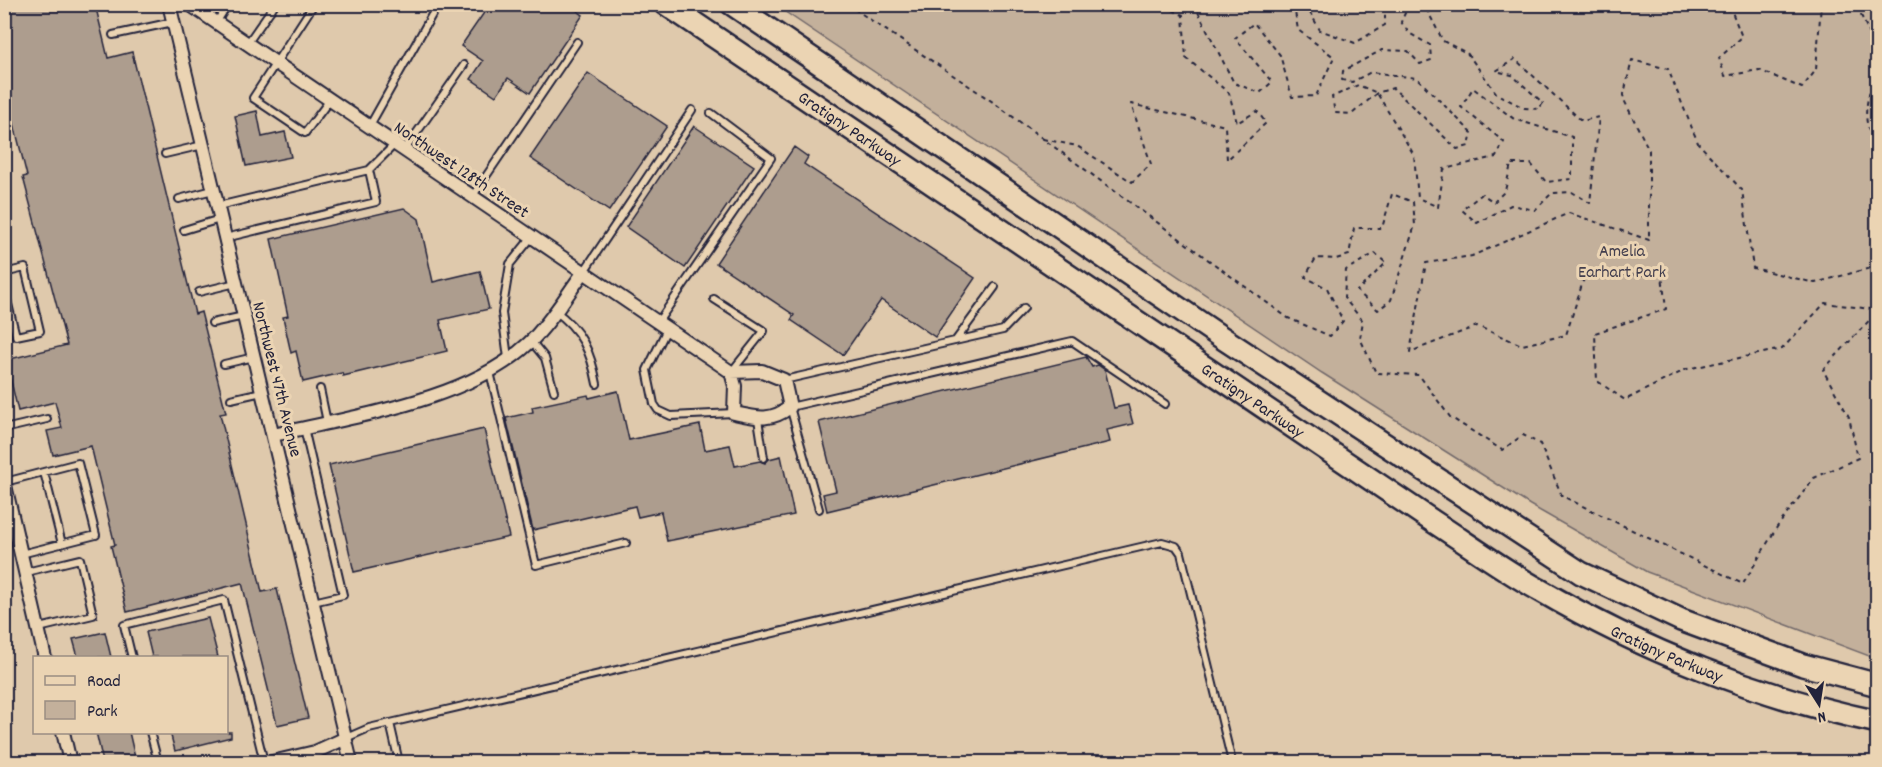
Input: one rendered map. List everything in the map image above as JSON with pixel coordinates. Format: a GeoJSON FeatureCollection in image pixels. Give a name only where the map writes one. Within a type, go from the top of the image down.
{"type":"FeatureCollection","features":[{"type":"Feature","properties":{"kind":"highway","name":"Gratigny Parkway"},"geometry":{"type":"LineString","coordinates":[[666,4],[1424,516],[1538,589],[1632,638],[1728,679],[1878,722]]}},
{"type":"Feature","properties":{"kind":"highway","name":"Gratigny Parkway"},"geometry":{"type":"LineString","coordinates":[[732,4],[1221,337],[1581,573],[1681,620],[1803,665],[1878,685]]}},
{"type":"Feature","properties":{"kind":"street","name":"Northwest 47th Avenue"},"geometry":{"type":"LineString","coordinates":[[169,4],[351,762]]}},
{"type":"Feature","properties":{"kind":"street","name":"Northwest 128th Street"},"geometry":{"type":"LineString","coordinates":[[189,4],[328,101],[583,273],[717,360],[731,372]]}},
{"type":"Feature","properties":{"kind":"street"},"geometry":{"type":"LineString","coordinates":[[273,435],[444,393],[490,372],[531,341],[583,273]]}},
{"type":"Feature","properties":{"kind":"street"},"geometry":{"type":"LineString","coordinates":[[762,371],[784,380],[790,407],[771,418],[758,419],[734,413],[735,386],[731,372],[762,371]]}},
{"type":"Feature","properties":{"kind":"street"},"geometry":{"type":"LineString","coordinates":[[5,481],[45,656]]}},
{"type":"Feature","properties":{"kind":"street"},"geometry":{"type":"LineString","coordinates":[[63,734],[70,762]]}},
{"type":"Feature","properties":{"kind":"street"},"geometry":{"type":"LineString","coordinates":[[272,762],[315,752],[346,738]]}},
{"type":"Feature","properties":{"kind":"lane"},"geometry":{"type":"LineString","coordinates":[[215,23],[228,4]]}},
{"type":"Feature","properties":{"kind":"lane"},"geometry":{"type":"LineString","coordinates":[[246,45],[275,4]]}},
{"type":"Feature","properties":{"kind":"lane"},"geometry":{"type":"LineString","coordinates":[[314,4],[253,98],[305,133],[328,101]]}},
{"type":"Feature","properties":{"kind":"lane"},"geometry":{"type":"LineString","coordinates":[[369,128],[438,4]]}},
{"type":"Feature","properties":{"kind":"lane"},"geometry":{"type":"LineString","coordinates":[[113,35],[173,22]]}},
{"type":"Feature","properties":{"kind":"lane"},"geometry":{"type":"LineString","coordinates":[[472,198],[577,42]]}},
{"type":"Feature","properties":{"kind":"lane"},"geometry":{"type":"LineString","coordinates":[[218,206],[369,170],[399,148],[464,65]]}},
{"type":"Feature","properties":{"kind":"lane"},"geometry":{"type":"LineString","coordinates":[[583,273],[692,110]]}},
{"type":"Feature","properties":{"kind":"lane"},"geometry":{"type":"LineString","coordinates":[[711,114],[771,158],[663,326],[647,370],[654,404],[658,410],[671,416],[734,413]]}},
{"type":"Feature","properties":{"kind":"lane"},"geometry":{"type":"LineString","coordinates":[[165,154],[203,145]]}},
{"type":"Feature","properties":{"kind":"lane"},"geometry":{"type":"LineString","coordinates":[[225,238],[376,202],[369,170]]}},
{"type":"Feature","properties":{"kind":"lane"},"geometry":{"type":"LineString","coordinates":[[180,199],[214,190]]}},
{"type":"Feature","properties":{"kind":"lane"},"geometry":{"type":"LineString","coordinates":[[184,230],[221,219]]}},
{"type":"Feature","properties":{"kind":"lane"},"geometry":{"type":"LineString","coordinates":[[508,360],[502,313],[510,264],[531,238]]}},
{"type":"Feature","properties":{"kind":"lane"},"geometry":{"type":"LineString","coordinates":[[4,273],[25,268],[40,330],[16,336],[4,288]]}},
{"type":"Feature","properties":{"kind":"lane"},"geometry":{"type":"LineString","coordinates":[[199,292],[236,283]]}},
{"type":"Feature","properties":{"kind":"lane"},"geometry":{"type":"LineString","coordinates":[[956,340],[995,287]]}},
{"type":"Feature","properties":{"kind":"lane"},"geometry":{"type":"LineString","coordinates":[[714,298],[764,331],[731,372]]}},
{"type":"Feature","properties":{"kind":"lane"},"geometry":{"type":"LineString","coordinates":[[784,380],[1003,330],[1024,308]]}},
{"type":"Feature","properties":{"kind":"lane"},"geometry":{"type":"LineString","coordinates":[[554,310],[572,323],[585,342],[597,384]]}},
{"type":"Feature","properties":{"kind":"lane"},"geometry":{"type":"LineString","coordinates":[[212,323],[244,316]]}},
{"type":"Feature","properties":{"kind":"lane"},"geometry":{"type":"LineString","coordinates":[[531,341],[545,358],[554,391]]}},
{"type":"Feature","properties":{"kind":"lane"},"geometry":{"type":"LineString","coordinates":[[819,509],[790,407],[1072,341],[1165,404]]}},
{"type":"Feature","properties":{"kind":"lane"},"geometry":{"type":"LineString","coordinates":[[224,364],[254,357]]}},
{"type":"Feature","properties":{"kind":"lane"},"geometry":{"type":"LineString","coordinates":[[490,372],[536,565],[626,543]]}},
{"type":"Feature","properties":{"kind":"lane"},"geometry":{"type":"LineString","coordinates":[[320,389],[327,422]]}},
{"type":"Feature","properties":{"kind":"lane"},"geometry":{"type":"LineString","coordinates":[[231,399],[263,392]]}},
{"type":"Feature","properties":{"kind":"lane"},"geometry":{"type":"LineString","coordinates":[[4,429],[47,419]]}},
{"type":"Feature","properties":{"kind":"lane"},"geometry":{"type":"LineString","coordinates":[[758,419],[764,458]]}},
{"type":"Feature","properties":{"kind":"lane"},"geometry":{"type":"LineString","coordinates":[[304,428],[343,595],[313,602]]}},
{"type":"Feature","properties":{"kind":"lane"},"geometry":{"type":"LineString","coordinates":[[5,481],[78,463],[96,535],[21,554]]}},
{"type":"Feature","properties":{"kind":"lane"},"geometry":{"type":"LineString","coordinates":[[44,472],[62,544]]}},
{"type":"Feature","properties":{"kind":"lane"},"geometry":{"type":"LineString","coordinates":[[346,738],[390,723],[1165,542],[1176,546],[1181,553],[1232,762]]}},
{"type":"Feature","properties":{"kind":"lane"},"geometry":{"type":"LineString","coordinates":[[26,573],[80,559],[93,615],[39,628]]}},
{"type":"Feature","properties":{"kind":"lane"},"geometry":{"type":"LineString","coordinates":[[132,656],[124,625],[224,600],[264,762]]}},
{"type":"Feature","properties":{"kind":"lane"},"geometry":{"type":"LineString","coordinates":[[390,723],[399,762]]}},
{"type":"Feature","properties":{"kind":"lane"},"geometry":{"type":"LineString","coordinates":[[151,734],[158,762]]}},
{"type":"Feature","properties":{"kind":"path"},"geometry":{"type":"LineString","coordinates":[[847,4],[990,100],[1288,318],[1330,336],[1342,321],[1327,288],[1305,277],[1316,258],[1336,259],[1349,255],[1354,228],[1382,228],[1392,194],[1413,202],[1415,225],[1391,300],[1378,310],[1357,291],[1386,263],[1375,253],[1346,270],[1344,298],[1363,321],[1360,338],[1376,373],[1419,375],[1450,417],[1502,450],[1523,435],[1540,444],[1562,496],[1743,584],[1777,527],[1814,478],[1858,458],[1849,417],[1823,370],[1878,311]]}},
{"type":"Feature","properties":{"kind":"path"},"geometry":{"type":"LineString","coordinates":[[1041,139],[1077,146],[1132,182],[1151,164],[1131,104],[1225,126],[1227,160],[1266,123],[1257,111],[1237,123],[1229,93],[1186,58],[1183,15],[1160,4]]}},
{"type":"Feature","properties":{"kind":"path"},"geometry":{"type":"LineString","coordinates":[[1194,4],[1234,83],[1260,93],[1272,81],[1235,38],[1254,24],[1280,56],[1292,97],[1316,96],[1334,57],[1298,30],[1294,6],[1303,4],[1320,30],[1355,43],[1385,26],[1384,4]]}},
{"type":"Feature","properties":{"kind":"path"},"geometry":{"type":"LineString","coordinates":[[1409,4],[1401,22],[1409,33],[1430,45],[1431,60],[1420,64],[1408,51],[1382,50],[1343,71],[1342,80],[1352,82],[1371,72],[1417,78],[1472,133],[1469,146],[1457,149],[1393,88],[1377,93],[1352,114],[1335,113],[1332,98],[1358,85],[1377,93],[1414,154],[1418,198],[1438,207],[1444,169],[1496,157],[1504,141],[1461,107],[1473,88],[1514,119],[1572,138],[1572,179],[1546,182],[1531,164],[1511,164],[1505,191],[1494,202],[1482,194],[1462,210],[1476,223],[1511,205],[1534,210],[1552,193],[1572,192],[1590,202],[1599,117],[1582,121],[1515,59],[1496,71],[1512,75],[1543,103],[1539,109],[1524,108],[1497,94],[1467,53],[1443,40],[1424,4]]}},
{"type":"Feature","properties":{"kind":"path"},"geometry":{"type":"LineString","coordinates":[[1718,4],[1732,12],[1742,37],[1719,58],[1725,76],[1759,70],[1802,88],[1816,70],[1821,4]]}},
{"type":"Feature","properties":{"kind":"path"},"geometry":{"type":"LineString","coordinates":[[1839,4],[1857,7],[1878,51]]}},
{"type":"Feature","properties":{"kind":"path"},"geometry":{"type":"LineString","coordinates":[[1878,266],[1815,283],[1753,268],[1742,190],[1698,143],[1668,69],[1632,60],[1623,98],[1649,150],[1649,240],[1569,213],[1472,256],[1425,263],[1410,352],[1477,326],[1522,345],[1566,335],[1585,275],[1662,275],[1666,309],[1595,333],[1597,381],[1625,400],[1687,369],[1782,349],[1825,303],[1878,311]]}},
{"type":"Feature","properties":{"kind":"path"},"geometry":{"type":"LineString","coordinates":[[1878,66],[1865,109],[1874,139],[1878,143]]}},
{"type":"Feature","properties":{"kind":"green space","name":"Amelia Earhart Park"},"geometry":{"type":"Polygon","coordinates":[[[775,5],[1877,5],[1877,659],[1647,572],[1530,505],[1322,373],[775,5]]]}},
{"type":"Feature","properties":{"kind":"building"},"geometry":{"type":"Polygon","coordinates":[[[4,4],[95,4],[108,58],[132,52],[195,314],[201,312],[226,413],[220,414],[262,592],[277,589],[308,718],[277,725],[242,583],[127,612],[111,546],[115,545],[91,446],[53,455],[47,431],[62,428],[55,402],[18,411],[6,360],[67,345],[23,177],[27,176],[4,84],[4,4]]]}},
{"type":"Feature","properties":{"kind":"building"},"geometry":{"type":"Polygon","coordinates":[[[490,4],[568,4],[583,15],[530,93],[508,78],[496,96],[471,79],[483,61],[461,46],[490,4]]]}},
{"type":"Feature","properties":{"kind":"building"},"geometry":{"type":"Polygon","coordinates":[[[588,73],[667,126],[609,211],[530,158],[588,73]]]}},
{"type":"Feature","properties":{"kind":"building"},"geometry":{"type":"Polygon","coordinates":[[[257,111],[262,137],[285,132],[291,157],[246,166],[235,116],[257,111]]]}},
{"type":"Feature","properties":{"kind":"building"},"geometry":{"type":"Polygon","coordinates":[[[694,126],[754,166],[685,268],[626,227],[694,126]]]}},
{"type":"Feature","properties":{"kind":"building"},"geometry":{"type":"Polygon","coordinates":[[[794,147],[808,157],[804,164],[975,278],[935,337],[881,300],[843,355],[791,320],[794,315],[716,263],[794,147]]]}},
{"type":"Feature","properties":{"kind":"building"},"geometry":{"type":"Polygon","coordinates":[[[404,208],[419,219],[433,282],[480,271],[489,309],[440,320],[447,351],[343,376],[342,373],[303,382],[296,351],[291,353],[283,317],[288,316],[271,239],[404,208]]]}},
{"type":"Feature","properties":{"kind":"building"},"geometry":{"type":"Polygon","coordinates":[[[1086,357],[1092,367],[1098,365],[1105,370],[1114,408],[1128,405],[1133,424],[1107,430],[1110,442],[827,511],[823,494],[836,491],[819,422],[1086,357]]]}},
{"type":"Feature","properties":{"kind":"building"},"geometry":{"type":"Polygon","coordinates":[[[618,391],[629,440],[700,425],[705,450],[730,445],[735,466],[760,461],[765,463],[769,459],[781,456],[794,515],[667,541],[661,512],[638,517],[635,506],[533,530],[506,418],[533,412],[532,407],[618,391]]]}},
{"type":"Feature","properties":{"kind":"building"},"geometry":{"type":"Polygon","coordinates":[[[484,429],[509,537],[354,572],[329,465],[484,429]]]}},
{"type":"Feature","properties":{"kind":"building"},"geometry":{"type":"Polygon","coordinates":[[[208,618],[218,656],[152,656],[146,632],[208,618]]]}},
{"type":"Feature","properties":{"kind":"building"},"geometry":{"type":"Polygon","coordinates":[[[105,632],[111,656],[78,656],[73,639],[105,632]]]}},
{"type":"Feature","properties":{"kind":"building"},"geometry":{"type":"Polygon","coordinates":[[[231,732],[231,737],[175,751],[171,734],[228,734],[231,732]]]}},
{"type":"Feature","properties":{"kind":"building"},"geometry":{"type":"Polygon","coordinates":[[[96,734],[129,734],[136,762],[103,762],[96,734]]]}}]}
